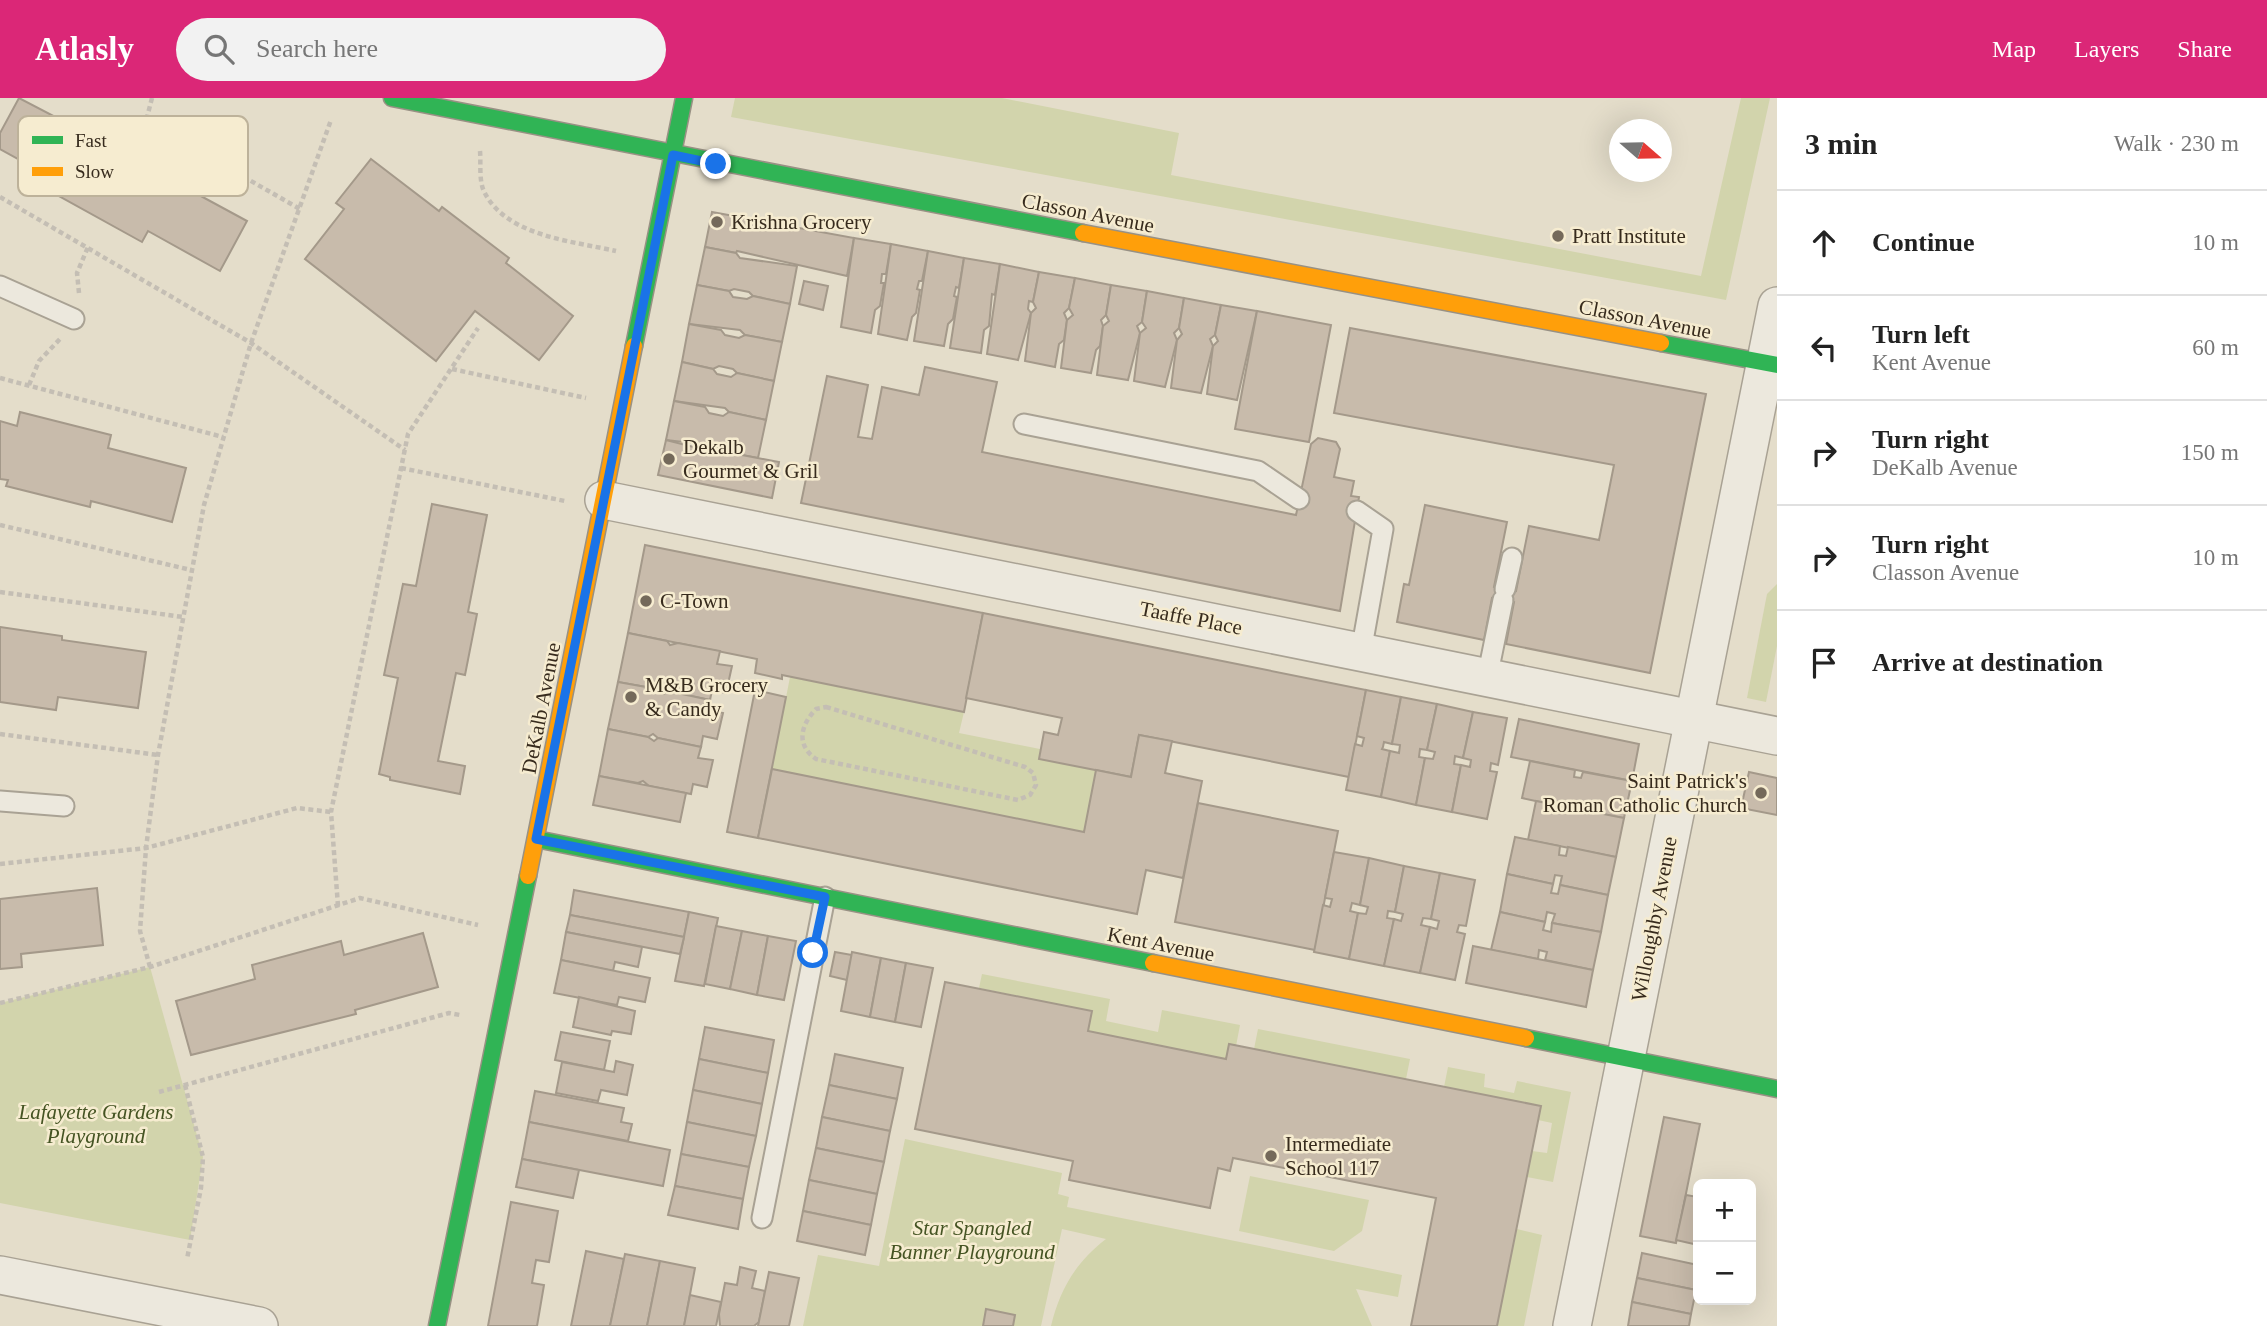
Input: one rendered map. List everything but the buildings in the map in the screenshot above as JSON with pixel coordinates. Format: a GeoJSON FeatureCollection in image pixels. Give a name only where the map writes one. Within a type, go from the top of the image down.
{"type":"FeatureCollection","features":[{"type":"Feature","properties":{"kind":"street","name":"Classon Avenue"},"geometry":{"type":"LineString","coordinates":[[392,98],[673,155],[1771,364]]}},
{"type":"Feature","properties":{"kind":"street","name":"DeKalb Avenue"},"geometry":{"type":"LineString","coordinates":[[437,1326],[684,98]]}},
{"type":"Feature","properties":{"kind":"street","name":"Willoughby Avenue"},"geometry":{"type":"LineString","coordinates":[[1572,1326],[1695,719],[1771,364],[1777,306]]}},
{"type":"Feature","properties":{"kind":"street","name":"Taaffe Place"},"geometry":{"type":"LineString","coordinates":[[604,500],[1777,736]]}},
{"type":"Feature","properties":{"kind":"street","name":"Kent Avenue"},"geometry":{"type":"LineString","coordinates":[[536,839],[1777,1089]]}},
{"type":"Feature","properties":{"kind":"street"},"geometry":{"type":"LineString","coordinates":[[0,1275],[259,1326]]}},
{"type":"Feature","properties":{"kind":"lane"},"geometry":{"type":"LineString","coordinates":[[0,286],[74,319]]}},
{"type":"Feature","properties":{"kind":"lane"},"geometry":{"type":"LineString","coordinates":[[1024,425],[1258,471],[1299,499]]}},
{"type":"Feature","properties":{"kind":"lane"},"geometry":{"type":"LineString","coordinates":[[1357,511],[1383,528],[1361,652]]}},
{"type":"Feature","properties":{"kind":"lane"},"geometry":{"type":"LineString","coordinates":[[1487,678],[1512,558]]}},
{"type":"Feature","properties":{"kind":"lane"},"geometry":{"type":"LineString","coordinates":[[0,801],[64,806]]}},
{"type":"Feature","properties":{"kind":"lane"},"geometry":{"type":"LineString","coordinates":[[762,1218],[825,897]]}},
{"type":"Feature","properties":{"kind":"path"},"geometry":{"type":"LineString","coordinates":[[147,116],[152,98]]}},
{"type":"Feature","properties":{"kind":"path"},"geometry":{"type":"LineString","coordinates":[[150,967],[140,931],[146,848],[158,755],[204,505],[251,343],[331,120]]}},
{"type":"Feature","properties":{"kind":"path"},"geometry":{"type":"LineString","coordinates":[[480,150],[482,186],[493,208],[523,228],[616,251]]}},
{"type":"Feature","properties":{"kind":"path"},"geometry":{"type":"LineString","coordinates":[[248,179],[300,209]]}},
{"type":"Feature","properties":{"kind":"path"},"geometry":{"type":"LineString","coordinates":[[0,197],[251,343],[405,450]]}},
{"type":"Feature","properties":{"kind":"path"},"geometry":{"type":"LineString","coordinates":[[338,906],[331,812],[408,434],[478,328]]}},
{"type":"Feature","properties":{"kind":"path"},"geometry":{"type":"LineString","coordinates":[[452,369],[586,398]]}},
{"type":"Feature","properties":{"kind":"path"},"geometry":{"type":"LineString","coordinates":[[0,378],[223,437]]}},
{"type":"Feature","properties":{"kind":"path"},"geometry":{"type":"LineString","coordinates":[[401,468],[565,501]]}},
{"type":"Feature","properties":{"kind":"path"},"geometry":{"type":"LineString","coordinates":[[0,525],[191,570]]}},
{"type":"Feature","properties":{"kind":"path"},"geometry":{"type":"LineString","coordinates":[[0,592],[183,617]]}},
{"type":"Feature","properties":{"kind":"path"},"geometry":{"type":"LineString","coordinates":[[826,707],[1025,767],[1033,773],[1036,785],[1030,795],[1018,800],[826,763],[807,752],[801,741],[807,719],[816,709],[826,707]]}},
{"type":"Feature","properties":{"kind":"path"},"geometry":{"type":"LineString","coordinates":[[0,734],[158,755]]}},
{"type":"Feature","properties":{"kind":"path"},"geometry":{"type":"LineString","coordinates":[[0,864],[146,848],[297,808],[331,812]]}},
{"type":"Feature","properties":{"kind":"path"},"geometry":{"type":"LineString","coordinates":[[0,1003],[150,967],[360,898],[478,925]]}},
{"type":"Feature","properties":{"kind":"path"},"geometry":{"type":"LineString","coordinates":[[159,1092],[449,1013],[460,1015]]}},
{"type":"Feature","properties":{"kind":"path"},"geometry":{"type":"LineString","coordinates":[[185,1085],[204,1157],[201,1188],[187,1259]]}},
{"type":"Feature","properties":{"kind":"green space"},"geometry":{"type":"Polygon","coordinates":[[[735,98],[1002,98],[1179,133],[1171,175],[1701,276],[1741,98],[1770,98],[1726,300],[731,117],[735,98]]]}},
{"type":"Feature","properties":{"kind":"green space"},"geometry":{"type":"Polygon","coordinates":[[[1777,584],[1777,646],[1766,702],[1747,698],[1767,594],[1777,584]]]}},
{"type":"Feature","properties":{"kind":"green space"},"geometry":{"type":"Polygon","coordinates":[[[790,677],[964,712],[959,733],[1040,749],[1039,759],[1096,770],[1084,832],[772,769],[790,677]]]}},
{"type":"Feature","properties":{"kind":"green space","name":"Lafayette Gardens Playground"},"geometry":{"type":"Polygon","coordinates":[[[150,967],[203,1157],[190,1240],[0,1203],[0,1003],[150,967]]]}},
{"type":"Feature","properties":{"kind":"green space"},"geometry":{"type":"Polygon","coordinates":[[[982,974],[1110,999],[1106,1021],[1158,1032],[1162,1010],[1240,1025],[1236,1046],[1229,1044],[1226,1059],[1088,1031],[1091,1011],[979,988],[982,974]]]}},
{"type":"Feature","properties":{"kind":"green space"},"geometry":{"type":"Polygon","coordinates":[[[1258,1029],[1410,1059],[1406,1079],[1254,1049],[1258,1029]]]}},
{"type":"Feature","properties":{"kind":"green space"},"geometry":{"type":"Polygon","coordinates":[[[1448,1067],[1485,1074],[1484,1087],[1514,1093],[1517,1081],[1571,1092],[1553,1182],[1527,1177],[1532,1151],[1547,1153],[1552,1123],[1538,1120],[1541,1106],[1444,1087],[1448,1067]]]}},
{"type":"Feature","properties":{"kind":"green space","name":"Star Spangled Banner Playground"},"geometry":{"type":"Polygon","coordinates":[[[905,1139],[1062,1173],[1058,1194],[1069,1197],[1067,1207],[1402,1275],[1398,1297],[1356,1289],[1372,1326],[1051,1326],[1064,1288],[1086,1257],[1106,1239],[1062,1229],[1041,1326],[803,1326],[818,1255],[879,1266],[905,1139]]]}},
{"type":"Feature","properties":{"kind":"green space"},"geometry":{"type":"Polygon","coordinates":[[[1250,1176],[1369,1200],[1362,1231],[1334,1251],[1239,1231],[1250,1176]]]}},
{"type":"Feature","properties":{"kind":"green space"},"geometry":{"type":"Polygon","coordinates":[[[1517,1229],[1542,1235],[1524,1326],[1497,1326],[1517,1229]]]}},
{"type":"Feature","properties":{"kind":"traffic: fast"},"geometry":{"type":"LineString","coordinates":[[392,98],[1083,233]]}},
{"type":"Feature","properties":{"kind":"traffic: fast"},"geometry":{"type":"LineString","coordinates":[[634,346],[684,98]]}},
{"type":"Feature","properties":{"kind":"traffic: fast"},"geometry":{"type":"LineString","coordinates":[[1661,343],[1777,365]]}},
{"type":"Feature","properties":{"kind":"traffic: fast"},"geometry":{"type":"LineString","coordinates":[[536,839],[1153,963]]}},
{"type":"Feature","properties":{"kind":"traffic: fast"},"geometry":{"type":"LineString","coordinates":[[437,1326],[528,876]]}},
{"type":"Feature","properties":{"kind":"traffic: fast"},"geometry":{"type":"LineString","coordinates":[[1526,1038],[1777,1089]]}},
{"type":"Feature","properties":{"kind":"traffic: slow"},"geometry":{"type":"LineString","coordinates":[[1083,233],[1661,343]]}},
{"type":"Feature","properties":{"kind":"traffic: slow"},"geometry":{"type":"LineString","coordinates":[[528,876],[634,346]]}},
{"type":"Feature","properties":{"kind":"traffic: slow"},"geometry":{"type":"LineString","coordinates":[[1153,963],[1526,1038]]}},
{"type":"Feature","properties":{"kind":"place","name":"Krishna Grocery"},"geometry":{"type":"Point","coordinates":[717,222]}},
{"type":"Feature","properties":{"kind":"place","name":"Pratt Institute"},"geometry":{"type":"Point","coordinates":[1558,236]}},
{"type":"Feature","properties":{"kind":"place","name":"Dekalb Gourmet & Gril"},"geometry":{"type":"Point","coordinates":[669,459]}},
{"type":"Feature","properties":{"kind":"place","name":"C-Town"},"geometry":{"type":"Point","coordinates":[646,601]}},
{"type":"Feature","properties":{"kind":"place","name":"M&B Grocery & Candy"},"geometry":{"type":"Point","coordinates":[631,697]}},
{"type":"Feature","properties":{"kind":"place","name":"Saint Patrick's Roman Catholic Church"},"geometry":{"type":"Point","coordinates":[1761,793]}},
{"type":"Feature","properties":{"kind":"place","name":"Intermediate School 117"},"geometry":{"type":"Point","coordinates":[1271,1156]}},
{"type":"Feature","properties":{"kind":"route"},"geometry":{"type":"LineString","coordinates":[[716,164],[673,155],[536,839],[825,897],[813,953]]}}]}
